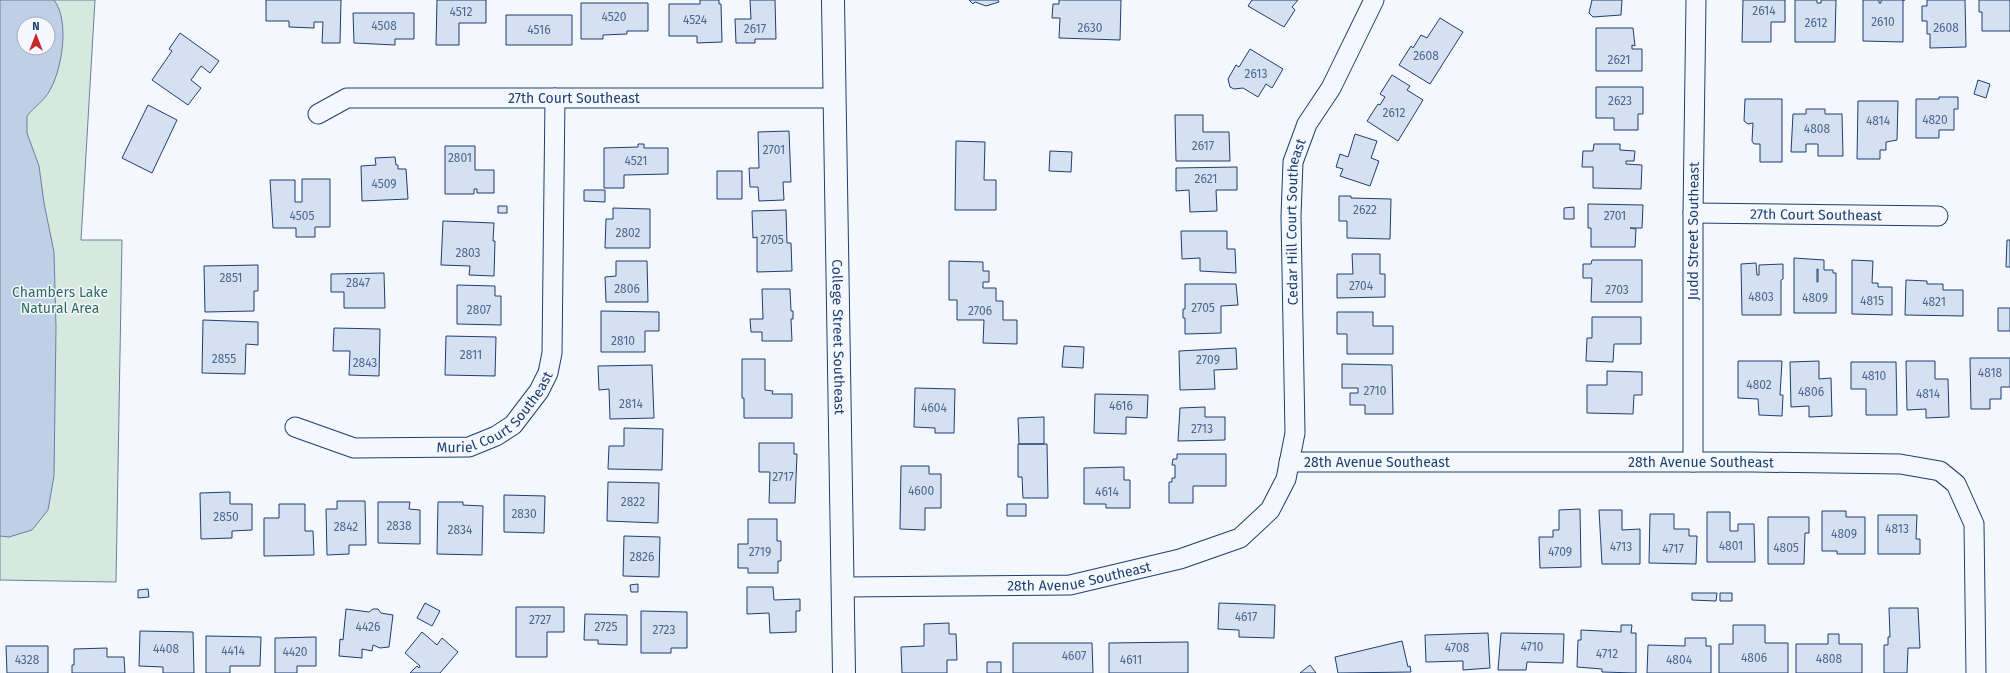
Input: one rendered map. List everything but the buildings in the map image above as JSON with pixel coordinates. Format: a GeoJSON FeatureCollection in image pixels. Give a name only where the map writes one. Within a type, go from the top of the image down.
{"type":"FeatureCollection","features":[{"type":"Feature","properties":{"kind":"main road","name":"College Street Southeast"},"geometry":{"type":"LineString","coordinates":[[833,0],[844,587],[844,673]]}},
{"type":"Feature","properties":{"kind":"street","name":"Cedar Hill Court Southeast"},"geometry":{"type":"LineString","coordinates":[[1289,462],[1295,433],[1291,224],[1293,162],[1307,124],[1331,88],[1374,0]]}},
{"type":"Feature","properties":{"kind":"street","name":"Judd Street Southeast"},"geometry":{"type":"LineString","coordinates":[[1693,462],[1693,213],[1696,0]]}},
{"type":"Feature","properties":{"kind":"street","name":"27th Court Southeast"},"geometry":{"type":"LineString","coordinates":[[318,114],[347,98],[834,98]]}},
{"type":"Feature","properties":{"kind":"street","name":"Muriel Court Southeast"},"geometry":{"type":"LineString","coordinates":[[294,428],[354,448],[469,447],[496,436],[513,425],[540,391],[548,373],[552,353],[554,98]]}},
{"type":"Feature","properties":{"kind":"street","name":"27th Court Southeast"},"geometry":{"type":"LineString","coordinates":[[1693,213],[1938,216]]}},
{"type":"Feature","properties":{"kind":"street","name":"28th Avenue Southeast"},"geometry":{"type":"LineString","coordinates":[[844,587],[1070,585],[1180,559],[1240,538],[1270,510],[1286,479],[1289,462],[1693,462],[1900,464],[1940,471],[1956,484],[1974,524],[1976,673]]}},
{"type":"Feature","properties":{"kind":"green space","name":"Chambers Lake Natural Area"},"geometry":{"type":"Polygon","coordinates":[[[0,0],[95,0],[81,240],[122,240],[116,582],[0,580],[0,0]]]}},
{"type":"Feature","properties":{"kind":"water"},"geometry":{"type":"Polygon","coordinates":[[[0,0],[54,0],[59,9],[62,20],[63,32],[61,58],[50,90],[27,116],[27,133],[39,166],[44,203],[54,252],[56,328],[54,476],[48,510],[32,530],[9,537],[0,536],[0,0]]]}}]}
